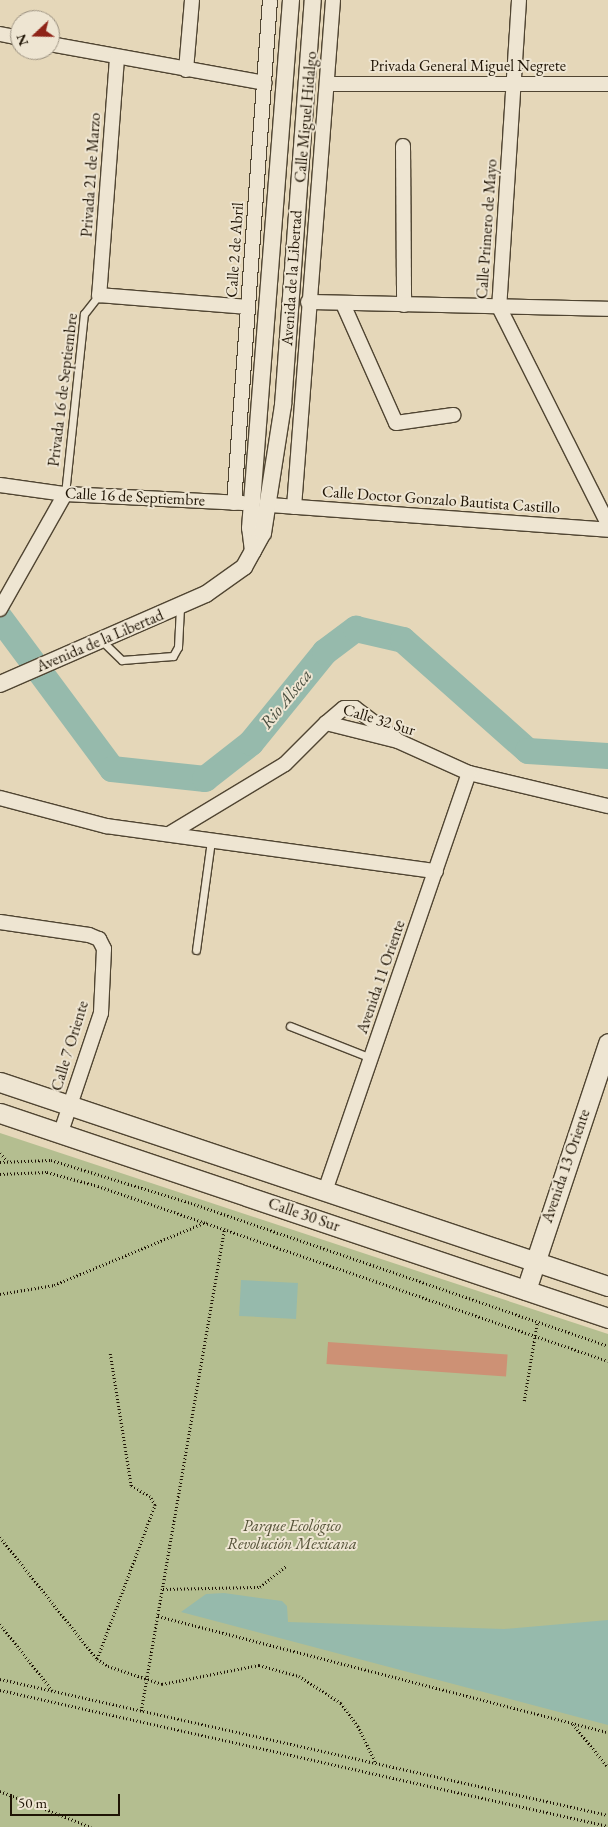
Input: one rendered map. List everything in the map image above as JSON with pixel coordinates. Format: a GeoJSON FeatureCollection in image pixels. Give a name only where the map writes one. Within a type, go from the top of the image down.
{"type":"FeatureCollection","features":[{"type":"Feature","properties":{"kind":"main road","name":"Avenida 13 Oriente"},"geometry":{"type":"LineString","coordinates":[[526,1290],[608,1044]]}},
{"type":"Feature","properties":{"kind":"main road","name":"Calle 30 Sur"},"geometry":{"type":"LineString","coordinates":[[0,1082],[608,1286]]}},
{"type":"Feature","properties":{"kind":"main road","name":"Calle 30 Sur"},"geometry":{"type":"LineString","coordinates":[[0,1113],[608,1318]]}},
{"type":"Feature","properties":{"kind":"street"},"geometry":{"type":"LineString","coordinates":[[186,70],[192,0]]}},
{"type":"Feature","properties":{"kind":"street","name":"Calle 2 de Abril"},"geometry":{"type":"LineString","coordinates":[[234,503],[270,0]]}},
{"type":"Feature","properties":{"kind":"street","name":"Avenida de la Libertad"},"geometry":{"type":"LineString","coordinates":[[253,551],[254,503],[291,0]]}},
{"type":"Feature","properties":{"kind":"street","name":"Avenida de la Libertad"},"geometry":{"type":"LineString","coordinates":[[0,684],[180,606],[226,582],[244,567],[253,551],[270,505],[283,405],[313,0]]}},
{"type":"Feature","properties":{"kind":"street","name":"Calle Miguel Hidalgo"},"geometry":{"type":"LineString","coordinates":[[294,507],[308,302],[333,0]]}},
{"type":"Feature","properties":{"kind":"street","name":"Calle Primero de Mayo"},"geometry":{"type":"LineString","coordinates":[[519,0],[499,307],[608,524]]}},
{"type":"Feature","properties":{"kind":"street"},"geometry":{"type":"LineString","coordinates":[[60,46],[117,58],[264,83]]}},
{"type":"Feature","properties":{"kind":"street","name":"Privada 21 de Marzo"},"geometry":{"type":"LineString","coordinates":[[99,295],[117,58]]}},
{"type":"Feature","properties":{"kind":"street","name":"Privada General Miguel Negrete"},"geometry":{"type":"LineString","coordinates":[[327,84],[608,84]]}},
{"type":"Feature","properties":{"kind":"street"},"geometry":{"type":"LineString","coordinates":[[403,146],[404,305]]}},
{"type":"Feature","properties":{"kind":"street"},"geometry":{"type":"LineString","coordinates":[[99,295],[248,307]]}},
{"type":"Feature","properties":{"kind":"street"},"geometry":{"type":"LineString","coordinates":[[308,302],[608,309]]}},
{"type":"Feature","properties":{"kind":"street"},"geometry":{"type":"LineString","coordinates":[[343,304],[396,423],[453,415]]}},
{"type":"Feature","properties":{"kind":"street"},"geometry":{"type":"LineString","coordinates":[[262,403],[283,405]]}},
{"type":"Feature","properties":{"kind":"street","name":"Calle 16 de Septiembre"},"geometry":{"type":"LineString","coordinates":[[0,485],[65,494],[270,505]]}},
{"type":"Feature","properties":{"kind":"street"},"geometry":{"type":"LineString","coordinates":[[0,609],[65,494]]}},
{"type":"Feature","properties":{"kind":"street","name":"Calle Doctor Gonzalo Bautista Castillo"},"geometry":{"type":"LineString","coordinates":[[270,505],[608,530]]}},
{"type":"Feature","properties":{"kind":"street"},"geometry":{"type":"LineString","coordinates":[[326,723],[344,708],[355,708],[398,741]]}},
{"type":"Feature","properties":{"kind":"street","name":"Calle 32 Sur"},"geometry":{"type":"LineString","coordinates":[[169,834],[285,764],[326,723],[398,741],[469,773],[608,806]]}},
{"type":"Feature","properties":{"kind":"street","name":"Avenida 11 Oriente"},"geometry":{"type":"LineString","coordinates":[[325,1191],[469,773]]}},
{"type":"Feature","properties":{"kind":"street"},"geometry":{"type":"LineString","coordinates":[[0,798],[86,821],[436,871]]}},
{"type":"Feature","properties":{"kind":"street","name":"Calle 7 Oriente"},"geometry":{"type":"LineString","coordinates":[[0,922],[99,939],[104,949],[101,1013],[61,1132]]}},
{"type":"Feature","properties":{"kind":"lane","name":"Privada 16 de Septiembre"},"geometry":{"type":"LineString","coordinates":[[65,494],[84,314],[99,295]]}},
{"type":"Feature","properties":{"kind":"lane"},"geometry":{"type":"LineString","coordinates":[[100,640],[122,660],[173,656],[178,647],[180,606]]}},
{"type":"Feature","properties":{"kind":"lane"},"geometry":{"type":"LineString","coordinates":[[196,950],[211,840]]}},
{"type":"Feature","properties":{"kind":"lane"},"geometry":{"type":"LineString","coordinates":[[290,1026],[371,1058]]}},
{"type":"Feature","properties":{"kind":"path"},"geometry":{"type":"LineString","coordinates":[[0,1153],[8,1161]]}},
{"type":"Feature","properties":{"kind":"path"},"geometry":{"type":"LineString","coordinates":[[0,1162],[51,1160],[191,1203],[608,1346]]}},
{"type":"Feature","properties":{"kind":"path"},"geometry":{"type":"LineString","coordinates":[[0,1174],[47,1172],[208,1222],[532,1337],[608,1361]]}},
{"type":"Feature","properties":{"kind":"path"},"geometry":{"type":"LineString","coordinates":[[0,1294],[54,1285],[208,1222]]}},
{"type":"Feature","properties":{"kind":"path"},"geometry":{"type":"LineString","coordinates":[[141,1711],[148,1682],[224,1228]]}},
{"type":"Feature","properties":{"kind":"path"},"geometry":{"type":"LineString","coordinates":[[524,1402],[532,1337],[537,1323]]}},
{"type":"Feature","properties":{"kind":"path"},"geometry":{"type":"LineString","coordinates":[[97,1659],[155,1506],[150,1497],[131,1486],[110,1353]]}},
{"type":"Feature","properties":{"kind":"path"},"geometry":{"type":"LineString","coordinates":[[0,1537],[97,1659],[148,1682],[174,1683],[270,1665],[330,1692],[358,1726],[376,1763]]}},
{"type":"Feature","properties":{"kind":"path"},"geometry":{"type":"LineString","coordinates":[[163,1589],[260,1587],[286,1566]]}},
{"type":"Feature","properties":{"kind":"path"},"geometry":{"type":"LineString","coordinates":[[158,1616],[608,1732]]}},
{"type":"Feature","properties":{"kind":"path"},"geometry":{"type":"LineString","coordinates":[[0,1624],[54,1691]]}},
{"type":"Feature","properties":{"kind":"path"},"geometry":{"type":"LineString","coordinates":[[0,1680],[608,1815]]}},
{"type":"Feature","properties":{"kind":"path"},"geometry":{"type":"LineString","coordinates":[[0,1690],[608,1826]]}},
{"type":"Feature","properties":{"kind":"path"},"geometry":{"type":"LineString","coordinates":[[572,1723],[608,1767]]}},
{"type":"Feature","properties":{"kind":"path"},"geometry":{"type":"LineString","coordinates":[[0,1791],[91,1827]]}},
{"type":"Feature","properties":{"kind":"green space","name":"Parque Ecológico Revolución Mexicana"},"geometry":{"type":"Polygon","coordinates":[[[0,1133],[608,1334],[608,1827],[0,1827],[0,1133]]]}},
{"type":"Feature","properties":{"kind":"shaded area"},"geometry":{"type":"Polygon","coordinates":[[[241,1280],[298,1283],[296,1319],[239,1316],[241,1280]]]}},
{"type":"Feature","properties":{"kind":"shaded area"},"geometry":{"type":"Polygon","coordinates":[[[224,1593],[282,1601],[287,1606],[288,1622],[504,1629],[608,1620],[608,1725],[181,1612],[206,1594],[224,1593]]]}},
{"type":"Feature","properties":{"kind":"building"},"geometry":{"type":"Polygon","coordinates":[[[328,1342],[508,1355],[506,1377],[326,1364],[328,1342]]]}},
{"type":"Feature","properties":{"kind":"waterway","name":"Rio Alseca"},"geometry":{"type":"LineString","coordinates":[[0,618],[112,769],[205,779],[251,743],[325,652],[356,629],[403,640],[528,751],[608,756]]}}]}
